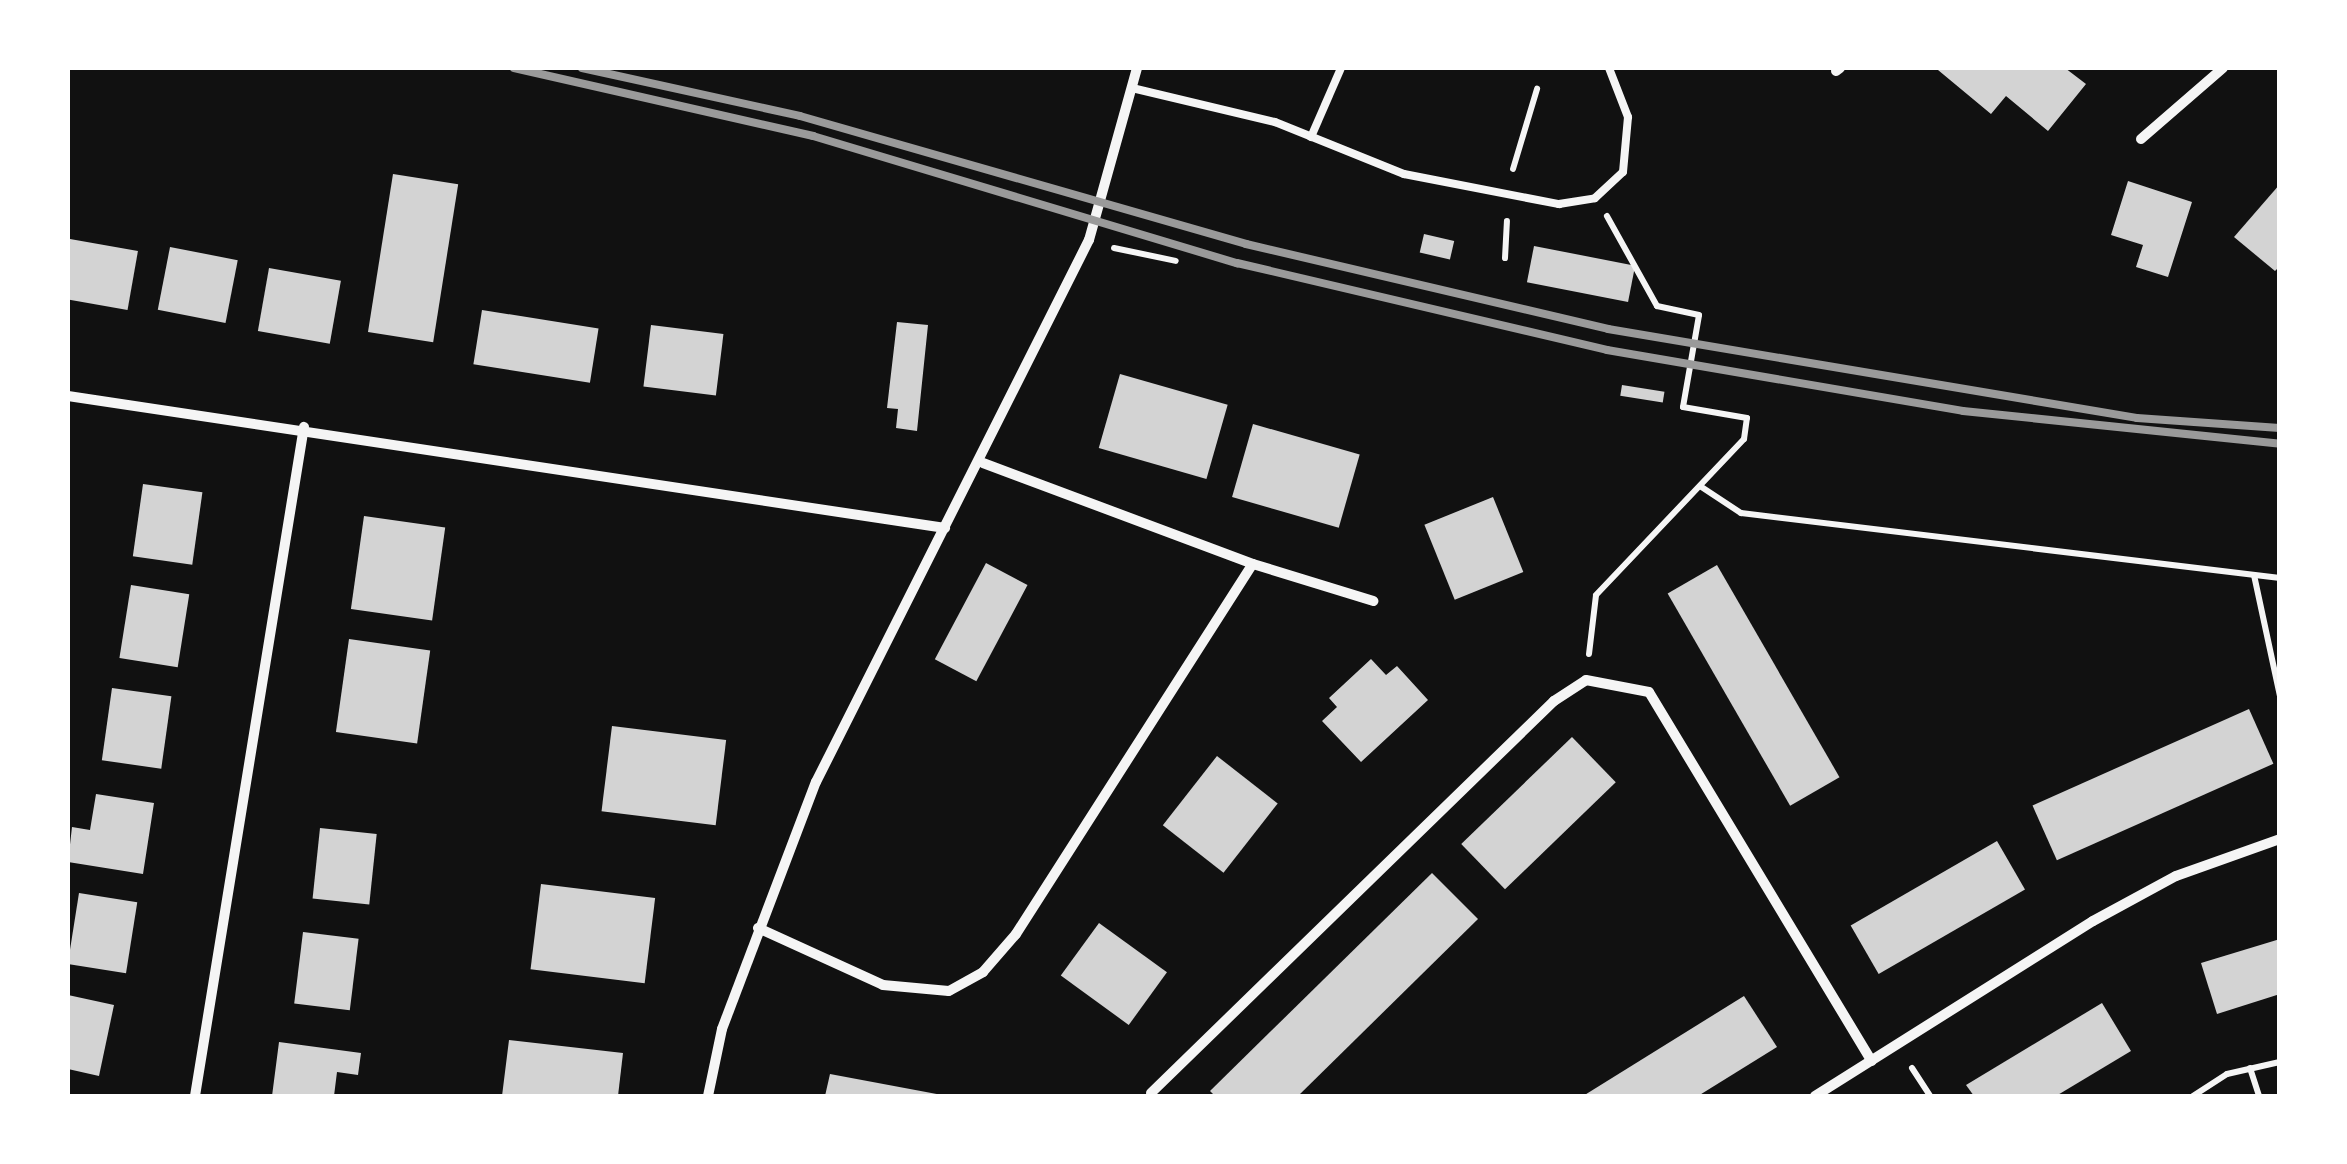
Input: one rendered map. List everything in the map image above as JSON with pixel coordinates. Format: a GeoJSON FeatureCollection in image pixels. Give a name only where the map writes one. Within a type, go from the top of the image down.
{"type":"FeatureCollection","features":[{"type":"Feature","properties":{"kind":"street"},"geometry":{"type":"LineString","coordinates":[[708,1096],[758,928],[816,782],[983,463],[1090,240],[1137,68]]}},
{"type":"Feature","properties":{"kind":"street"},"geometry":{"type":"LineString","coordinates":[[2141,139],[2223,68]]}},
{"type":"Feature","properties":{"kind":"street"},"geometry":{"type":"LineString","coordinates":[[68,396],[304,427],[946,528]]}},
{"type":"Feature","properties":{"kind":"street"},"geometry":{"type":"LineString","coordinates":[[195,1096],[304,427]]}},
{"type":"Feature","properties":{"kind":"street"},"geometry":{"type":"LineString","coordinates":[[983,463],[1253,564],[1373,601]]}},
{"type":"Feature","properties":{"kind":"street"},"geometry":{"type":"LineString","coordinates":[[758,928],[921,993],[983,972],[1253,564]]}},
{"type":"Feature","properties":{"kind":"street"},"geometry":{"type":"LineString","coordinates":[[1151,1093],[1554,701],[1586,680],[1649,692],[1872,1061]]}},
{"type":"Feature","properties":{"kind":"street"},"geometry":{"type":"LineString","coordinates":[[1815,1096],[2093,921],[2176,876],[2280,839]]}},
{"type":"Feature","properties":{"kind":"lane"},"geometry":{"type":"LineString","coordinates":[[1311,137],[1341,68]]}},
{"type":"Feature","properties":{"kind":"lane"},"geometry":{"type":"LineString","coordinates":[[1132,88],[1311,137],[1509,200],[1595,198],[1623,172],[1628,147],[1610,68]]}},
{"type":"Feature","properties":{"kind":"path"},"geometry":{"type":"LineString","coordinates":[[1586,680],[1596,596],[1744,440],[1747,418],[1684,407],[1700,315],[1657,306],[1642,264],[1595,198]]}},
{"type":"Feature","properties":{"kind":"path"},"geometry":{"type":"LineString","coordinates":[[1090,240],[1176,262]]}},
{"type":"Feature","properties":{"kind":"path"},"geometry":{"type":"LineString","coordinates":[[1734,415],[1736,406]]}},
{"type":"Feature","properties":{"kind":"path"},"geometry":{"type":"LineString","coordinates":[[1700,486],[1741,513],[2280,578]]}},
{"type":"Feature","properties":{"kind":"path"},"geometry":{"type":"LineString","coordinates":[[2254,575],[2280,696]]}},
{"type":"Feature","properties":{"kind":"path"},"geometry":{"type":"LineString","coordinates":[[2193,1096],[2250,1068],[2280,1062]]}},
{"type":"Feature","properties":{"kind":"path"},"geometry":{"type":"LineString","coordinates":[[2250,1068],[2258,1096]]}},
{"type":"Feature","properties":{"kind":"building"},"geometry":{"type":"Polygon","coordinates":[[[2065,68],[2086,84],[2048,131],[2006,96],[1991,114],[1938,70],[2065,68]]]}},
{"type":"Feature","properties":{"kind":"building"},"geometry":{"type":"Polygon","coordinates":[[[393,174],[458,184],[433,342],[368,332],[393,174]]]}},
{"type":"Feature","properties":{"kind":"building"},"geometry":{"type":"Polygon","coordinates":[[[2128,181],[2192,202],[2168,277],[2136,267],[2143,245],[2111,235],[2128,181]]]}},
{"type":"Feature","properties":{"kind":"building"},"geometry":{"type":"Polygon","coordinates":[[[2280,184],[2280,266],[2275,271],[2234,237],[2280,184]]]}},
{"type":"Feature","properties":{"kind":"building"},"geometry":{"type":"Polygon","coordinates":[[[1424,234],[1454,241],[1450,259],[1420,253],[1424,234]]]}},
{"type":"Feature","properties":{"kind":"building"},"geometry":{"type":"Polygon","coordinates":[[[70,239],[138,251],[128,310],[68,300],[70,239]]]}},
{"type":"Feature","properties":{"kind":"building"},"geometry":{"type":"Polygon","coordinates":[[[1534,246],[1635,266],[1628,302],[1527,282],[1534,246]]]}},
{"type":"Feature","properties":{"kind":"building"},"geometry":{"type":"Polygon","coordinates":[[[170,247],[238,260],[226,323],[158,310],[170,247]]]}},
{"type":"Feature","properties":{"kind":"building"},"geometry":{"type":"Polygon","coordinates":[[[269,268],[341,281],[330,344],[258,331],[269,268]]]}},
{"type":"Feature","properties":{"kind":"building"},"geometry":{"type":"Polygon","coordinates":[[[482,310],[599,328],[590,383],[473,364],[482,310]]]}},
{"type":"Feature","properties":{"kind":"building"},"geometry":{"type":"Polygon","coordinates":[[[897,322],[928,325],[917,431],[896,428],[898,409],[887,408],[897,322]]]}},
{"type":"Feature","properties":{"kind":"building"},"geometry":{"type":"Polygon","coordinates":[[[651,325],[723,334],[716,395],[643,387],[651,325]]]}},
{"type":"Feature","properties":{"kind":"building"},"geometry":{"type":"Polygon","coordinates":[[[1120,374],[1228,405],[1206,479],[1099,448],[1120,374]]]}},
{"type":"Feature","properties":{"kind":"building"},"geometry":{"type":"Polygon","coordinates":[[[1622,385],[1664,392],[1663,403],[1620,396],[1622,385]]]}},
{"type":"Feature","properties":{"kind":"building"},"geometry":{"type":"Polygon","coordinates":[[[1253,424],[1360,455],[1339,528],[1232,497],[1253,424]]]}},
{"type":"Feature","properties":{"kind":"building"},"geometry":{"type":"Polygon","coordinates":[[[143,484],[202,492],[192,565],[133,556],[143,484]]]}},
{"type":"Feature","properties":{"kind":"building"},"geometry":{"type":"Polygon","coordinates":[[[1493,497],[1523,572],[1455,600],[1424,525],[1493,497]]]}},
{"type":"Feature","properties":{"kind":"building"},"geometry":{"type":"Polygon","coordinates":[[[364,516],[445,527],[432,620],[351,609],[364,516]]]}},
{"type":"Feature","properties":{"kind":"building"},"geometry":{"type":"Polygon","coordinates":[[[986,563],[1027,585],[976,681],[935,659],[986,563]]]}},
{"type":"Feature","properties":{"kind":"building"},"geometry":{"type":"Polygon","coordinates":[[[1717,565],[1840,777],[1790,806],[1668,594],[1717,565]]]}},
{"type":"Feature","properties":{"kind":"building"},"geometry":{"type":"Polygon","coordinates":[[[131,585],[189,594],[178,667],[119,658],[131,585]]]}},
{"type":"Feature","properties":{"kind":"building"},"geometry":{"type":"Polygon","coordinates":[[[349,639],[430,650],[417,743],[336,732],[349,639]]]}},
{"type":"Feature","properties":{"kind":"building"},"geometry":{"type":"Polygon","coordinates":[[[1371,659],[1386,675],[1397,666],[1428,700],[1361,762],[1322,721],[1337,707],[1329,698],[1371,659]]]}},
{"type":"Feature","properties":{"kind":"building"},"geometry":{"type":"Polygon","coordinates":[[[112,688],[171,696],[161,769],[102,760],[112,688]]]}},
{"type":"Feature","properties":{"kind":"building"},"geometry":{"type":"Polygon","coordinates":[[[2249,709],[2273,764],[2057,860],[2032,805],[2249,709]]]}},
{"type":"Feature","properties":{"kind":"building"},"geometry":{"type":"Polygon","coordinates":[[[612,726],[726,740],[716,825],[602,811],[612,726]]]}},
{"type":"Feature","properties":{"kind":"building"},"geometry":{"type":"Polygon","coordinates":[[[1572,737],[1616,782],[1505,889],[1461,844],[1572,737]]]}},
{"type":"Feature","properties":{"kind":"building"},"geometry":{"type":"Polygon","coordinates":[[[1217,756],[1278,803],[1223,873],[1163,825],[1217,756]]]}},
{"type":"Feature","properties":{"kind":"building"},"geometry":{"type":"Polygon","coordinates":[[[96,794],[154,803],[143,874],[68,862],[72,827],[90,830],[96,794]]]}},
{"type":"Feature","properties":{"kind":"building"},"geometry":{"type":"Polygon","coordinates":[[[320,828],[377,834],[369,905],[313,899],[320,828]]]}},
{"type":"Feature","properties":{"kind":"building"},"geometry":{"type":"Polygon","coordinates":[[[1997,841],[2025,889],[1879,974],[1851,926],[1997,841]]]}},
{"type":"Feature","properties":{"kind":"building"},"geometry":{"type":"Polygon","coordinates":[[[1432,873],[1478,919],[1298,1096],[1215,1096],[1210,1091],[1432,873]]]}},
{"type":"Feature","properties":{"kind":"building"},"geometry":{"type":"Polygon","coordinates":[[[541,884],[655,898],[645,983],[531,969],[541,884]]]}},
{"type":"Feature","properties":{"kind":"building"},"geometry":{"type":"Polygon","coordinates":[[[79,893],[137,902],[126,973],[68,964],[79,893]]]}},
{"type":"Feature","properties":{"kind":"building"},"geometry":{"type":"Polygon","coordinates":[[[1099,923],[1167,972],[1129,1025],[1061,976],[1099,923]]]}},
{"type":"Feature","properties":{"kind":"building"},"geometry":{"type":"Polygon","coordinates":[[[303,932],[359,939],[350,1010],[294,1003],[303,932]]]}},
{"type":"Feature","properties":{"kind":"building"},"geometry":{"type":"Polygon","coordinates":[[[2280,939],[2280,994],[2217,1014],[2201,963],[2280,939]]]}},
{"type":"Feature","properties":{"kind":"building"},"geometry":{"type":"Polygon","coordinates":[[[68,995],[114,1005],[99,1076],[68,1069],[68,995]]]}},
{"type":"Feature","properties":{"kind":"building"},"geometry":{"type":"Polygon","coordinates":[[[1744,996],[1777,1047],[1698,1096],[1583,1096],[1744,996]]]}},
{"type":"Feature","properties":{"kind":"building"},"geometry":{"type":"Polygon","coordinates":[[[2102,1003],[2131,1051],[2056,1096],[1974,1096],[1966,1085],[2102,1003]]]}},
{"type":"Feature","properties":{"kind":"building"},"geometry":{"type":"Polygon","coordinates":[[[509,1040],[623,1053],[618,1096],[502,1096],[509,1040]]]}},
{"type":"Feature","properties":{"kind":"building"},"geometry":{"type":"Polygon","coordinates":[[[279,1042],[361,1053],[358,1075],[337,1072],[334,1096],[272,1096],[279,1042]]]}},
{"type":"Feature","properties":{"kind":"building"},"geometry":{"type":"Polygon","coordinates":[[[830,1074],[942,1095],[942,1096],[825,1096],[830,1074]]]}},
{"type":"Feature","properties":{"kind":"railway"},"geometry":{"type":"LineString","coordinates":[[514,68],[813,136],[1237,263],[1607,350],[1963,411],[2280,444]]}},
{"type":"Feature","properties":{"kind":"railway"},"geometry":{"type":"LineString","coordinates":[[582,68],[800,116],[1246,244],[1608,329],[2137,418],[2280,428]]}}]}
